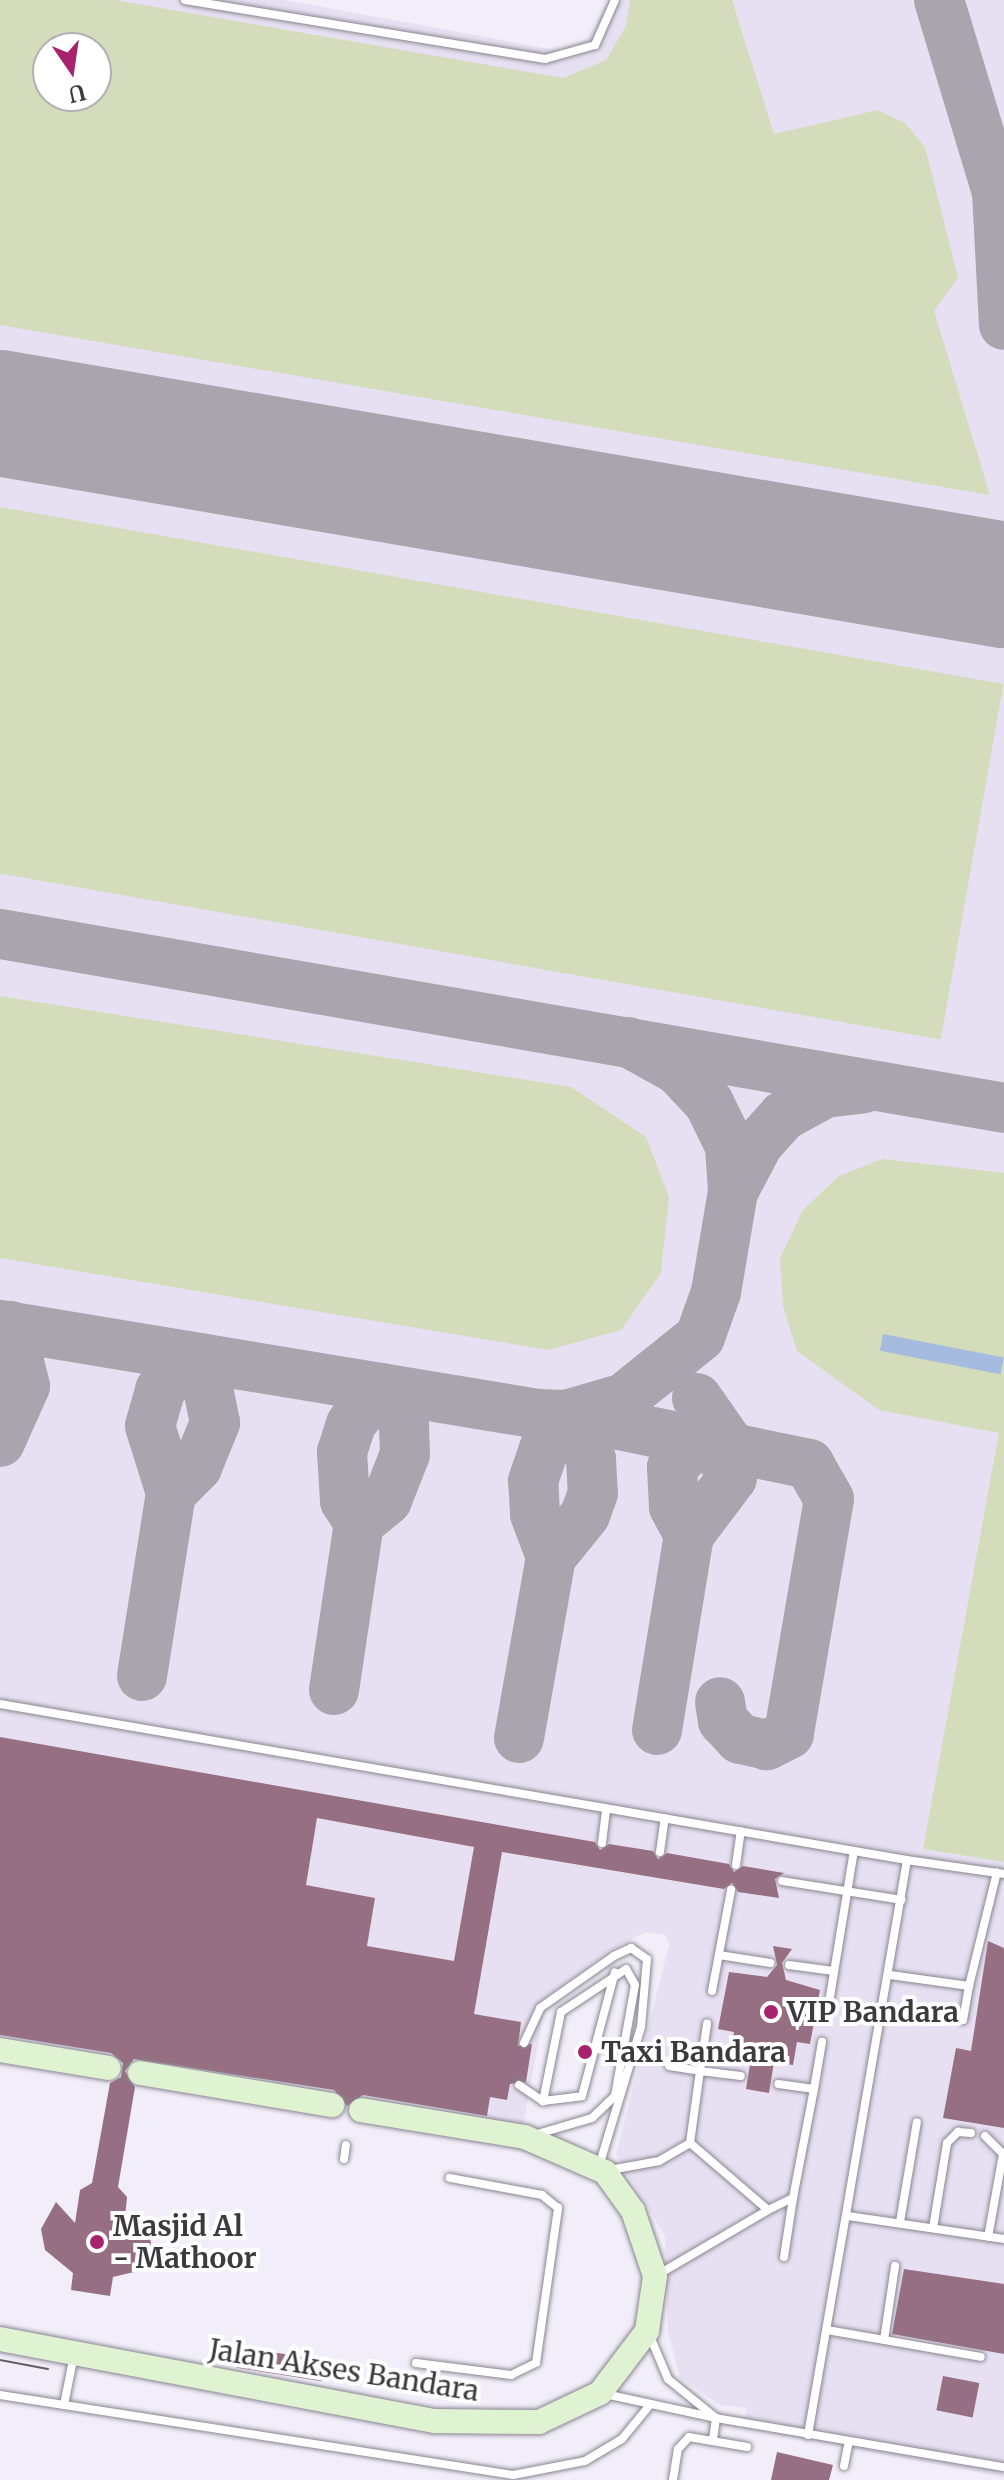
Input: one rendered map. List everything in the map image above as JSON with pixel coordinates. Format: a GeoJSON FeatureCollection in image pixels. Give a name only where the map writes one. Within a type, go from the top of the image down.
{"type":"FeatureCollection","features":[{"type":"Feature","properties":{"kind":"street"},"geometry":{"type":"LineString","coordinates":[[0,2050],[109,2068]]}},
{"type":"Feature","properties":{"kind":"street"},"geometry":{"type":"LineString","coordinates":[[140,2073],[332,2105]]}},
{"type":"Feature","properties":{"kind":"street"},"geometry":{"type":"LineString","coordinates":[[361,2110],[525,2137],[602,2169]]}},
{"type":"Feature","properties":{"kind":"street","name":"Jalan Akses Bandara"},"geometry":{"type":"LineString","coordinates":[[0,2339],[435,2421],[539,2422],[600,2393],[647,2331],[655,2276],[633,2211],[602,2169]]}},
{"type":"Feature","properties":{"kind":"lane"},"geometry":{"type":"LineString","coordinates":[[185,0],[545,59],[595,45],[615,0]]}},
{"type":"Feature","properties":{"kind":"lane"},"geometry":{"type":"LineString","coordinates":[[0,1704],[907,1860],[1000,1873],[969,1986],[963,2020]]}},
{"type":"Feature","properties":{"kind":"lane"},"geometry":{"type":"LineString","coordinates":[[602,1843],[606,1808]]}},
{"type":"Feature","properties":{"kind":"lane"},"geometry":{"type":"LineString","coordinates":[[660,1852],[665,1818]]}},
{"type":"Feature","properties":{"kind":"lane"},"geometry":{"type":"LineString","coordinates":[[736,1865],[741,1831]]}},
{"type":"Feature","properties":{"kind":"lane"},"geometry":{"type":"LineString","coordinates":[[828,2009],[854,1851]]}},
{"type":"Feature","properties":{"kind":"lane"},"geometry":{"type":"LineString","coordinates":[[808,2435],[890,1975],[907,1860]]}},
{"type":"Feature","properties":{"kind":"lane"},"geometry":{"type":"LineString","coordinates":[[782,1881],[902,1900]]}},
{"type":"Feature","properties":{"kind":"lane"},"geometry":{"type":"LineString","coordinates":[[712,1991],[731,1890]]}},
{"type":"Feature","properties":{"kind":"lane"},"geometry":{"type":"LineString","coordinates":[[524,2043],[540,2008],[614,1956],[631,1948],[647,1959],[641,2027],[602,2169],[659,2161],[690,2143]]}},
{"type":"Feature","properties":{"kind":"lane"},"geometry":{"type":"LineString","coordinates":[[719,1955],[770,1963]]}},
{"type":"Feature","properties":{"kind":"lane"},"geometry":{"type":"LineString","coordinates":[[789,1965],[834,1971]]}},
{"type":"Feature","properties":{"kind":"lane"},"geometry":{"type":"LineString","coordinates":[[525,2137],[592,2118],[615,2096],[635,1985],[626,1969],[615,1972],[561,2012],[543,2101]]}},
{"type":"Feature","properties":{"kind":"lane"},"geometry":{"type":"LineString","coordinates":[[519,2085],[543,2101],[571,2102],[586,2087],[615,1972]]}},
{"type":"Feature","properties":{"kind":"lane"},"geometry":{"type":"LineString","coordinates":[[890,1975],[969,1986]]}},
{"type":"Feature","properties":{"kind":"lane"},"geometry":{"type":"LineString","coordinates":[[690,2143],[707,2024]]}},
{"type":"Feature","properties":{"kind":"lane"},"geometry":{"type":"LineString","coordinates":[[784,2257],[822,2042]]}},
{"type":"Feature","properties":{"kind":"lane"},"geometry":{"type":"LineString","coordinates":[[669,2066],[741,2076]]}},
{"type":"Feature","properties":{"kind":"lane"},"geometry":{"type":"LineString","coordinates":[[778,2084],[814,2089]]}},
{"type":"Feature","properties":{"kind":"lane"},"geometry":{"type":"LineString","coordinates":[[900,2222],[917,2122]]}},
{"type":"Feature","properties":{"kind":"lane"},"geometry":{"type":"LineString","coordinates":[[933,2228],[947,2143],[958,2132],[971,2133]]}},
{"type":"Feature","properties":{"kind":"lane"},"geometry":{"type":"LineString","coordinates":[[985,2136],[1003,2154],[988,2237]]}},
{"type":"Feature","properties":{"kind":"lane"},"geometry":{"type":"LineString","coordinates":[[690,2143],[768,2210]]}},
{"type":"Feature","properties":{"kind":"lane"},"geometry":{"type":"LineString","coordinates":[[344,2159],[346,2145]]}},
{"type":"Feature","properties":{"kind":"lane"},"geometry":{"type":"LineString","coordinates":[[416,2363],[511,2375],[536,2363],[558,2208],[542,2195],[450,2178]]}},
{"type":"Feature","properties":{"kind":"lane"},"geometry":{"type":"LineString","coordinates":[[655,2276],[793,2198]]}},
{"type":"Feature","properties":{"kind":"lane"},"geometry":{"type":"LineString","coordinates":[[848,2216],[1004,2239]]}},
{"type":"Feature","properties":{"kind":"lane"},"geometry":{"type":"LineString","coordinates":[[884,2340],[895,2266]]}},
{"type":"Feature","properties":{"kind":"lane"},"geometry":{"type":"LineString","coordinates":[[827,2330],[981,2357]]}},
{"type":"Feature","properties":{"kind":"lane"},"geometry":{"type":"LineString","coordinates":[[647,2331],[668,2379],[716,2418]]}},
{"type":"Feature","properties":{"kind":"lane"},"geometry":{"type":"LineString","coordinates":[[64,2405],[75,2353]]}},
{"type":"Feature","properties":{"kind":"lane"},"geometry":{"type":"LineString","coordinates":[[600,2393],[649,2406],[1004,2467]]}},
{"type":"Feature","properties":{"kind":"lane"},"geometry":{"type":"LineString","coordinates":[[0,2395],[476,2477],[544,2473],[585,2461],[622,2439],[649,2406]]}},
{"type":"Feature","properties":{"kind":"lane"},"geometry":{"type":"LineString","coordinates":[[713,2440],[716,2418]]}},
{"type":"Feature","properties":{"kind":"lane"},"geometry":{"type":"LineString","coordinates":[[673,2480],[682,2441],[713,2440],[747,2447]]}},
{"type":"Feature","properties":{"kind":"lane"},"geometry":{"type":"LineString","coordinates":[[844,2466],[849,2441]]}},
{"type":"Feature","properties":{"kind":"shaded area"},"geometry":{"type":"Polygon","coordinates":[[[0,0],[285,0],[561,51],[587,39],[610,0],[1004,0],[1004,2477],[742,2428],[747,2408],[720,2405],[680,2378],[668,2331],[665,2236],[616,2155],[669,1945],[665,1935],[646,1932],[613,1949],[547,1996],[523,2126],[0,2036],[0,0]]]}},
{"type":"Feature","properties":{"kind":"green space"},"geometry":{"type":"Polygon","coordinates":[[[0,0],[115,0],[563,78],[606,60],[626,26],[630,0],[732,0],[774,134],[878,110],[905,123],[925,147],[958,278],[934,311],[990,495],[0,325],[0,0]]]}},
{"type":"Feature","properties":{"kind":"green space"},"geometry":{"type":"Polygon","coordinates":[[[0,507],[1004,684],[941,1039],[0,874],[0,507]]]}},
{"type":"Feature","properties":{"kind":"green space"},"geometry":{"type":"Polygon","coordinates":[[[0,996],[571,1087],[646,1137],[669,1197],[661,1273],[621,1330],[548,1350],[0,1258],[0,996]]]}},
{"type":"Feature","properties":{"kind":"green space"},"geometry":{"type":"Polygon","coordinates":[[[882,1159],[1004,1173],[1004,1862],[923,1849],[999,1433],[879,1410],[797,1351],[783,1306],[780,1258],[803,1210],[839,1176],[882,1159]]]}},
{"type":"Feature","properties":{"kind":"water"},"geometry":{"type":"Polygon","coordinates":[[[883,1334],[1004,1357],[1000,1374],[880,1351],[883,1334]]]}},
{"type":"Feature","properties":{"kind":"building"},"geometry":{"type":"Polygon","coordinates":[[[0,1737],[595,1842],[600,1850],[609,1844],[653,1851],[658,1859],[667,1853],[729,1864],[734,1872],[743,1866],[784,1873],[775,1879],[779,1898],[738,1892],[732,1883],[724,1889],[502,1852],[474,2014],[521,2022],[518,2046],[532,2044],[526,2082],[510,2084],[507,2100],[490,2097],[487,2116],[363,2095],[347,2106],[334,2090],[134,2059],[125,2071],[135,2087],[118,2187],[127,2197],[124,2227],[142,2217],[152,2245],[134,2272],[113,2277],[110,2296],[71,2290],[73,2273],[45,2250],[41,2229],[56,2202],[75,2223],[80,2190],[92,2183],[110,2083],[121,2077],[123,2063],[111,2053],[0,2035],[0,1737]],[[317,1818],[306,1885],[375,1898],[367,1946],[454,1961],[474,1847],[317,1818]]]}},
{"type":"Feature","properties":{"kind":"building"},"geometry":{"type":"Polygon","coordinates":[[[988,1941],[1004,1948],[1004,2128],[943,2118],[956,2048],[971,2051],[988,1941]]]}},
{"type":"Feature","properties":{"kind":"building"},"geometry":{"type":"Polygon","coordinates":[[[773,1946],[792,1949],[782,1963],[786,1980],[820,1990],[810,2044],[797,2042],[793,2065],[774,2062],[769,2093],[746,2089],[751,2058],[730,2055],[734,2032],[718,2029],[729,1972],[767,1977],[777,1965],[773,1946]]]}},
{"type":"Feature","properties":{"kind":"building"},"geometry":{"type":"Polygon","coordinates":[[[904,2269],[1004,2284],[1004,2354],[892,2334],[904,2269]]]}},
{"type":"Feature","properties":{"kind":"building"},"geometry":{"type":"Polygon","coordinates":[[[240,2347],[325,2360],[322,2381],[237,2368],[240,2347]]]}},
{"type":"Feature","properties":{"kind":"building"},"geometry":{"type":"Polygon","coordinates":[[[943,2376],[979,2383],[973,2417],[936,2410],[943,2376]]]}},
{"type":"Feature","properties":{"kind":"building"},"geometry":{"type":"Polygon","coordinates":[[[777,2452],[833,2465],[829,2480],[771,2480],[777,2452]]]}},
{"type":"Feature","properties":{"kind":"taxiway"},"geometry":{"type":"LineString","coordinates":[[939,0],[997,192],[1004,325]]}},
{"type":"Feature","properties":{"kind":"taxiway"},"geometry":{"type":"LineString","coordinates":[[953,577],[1004,575]]}},
{"type":"Feature","properties":{"kind":"taxiway"},"geometry":{"type":"LineString","coordinates":[[0,934],[1004,1108]]}},
{"type":"Feature","properties":{"kind":"taxiway"},"geometry":{"type":"LineString","coordinates":[[0,1325],[538,1414],[566,1415],[624,1398],[700,1337],[716,1292],[733,1192],[730,1146],[709,1103],[678,1070],[628,1042]]}},
{"type":"Feature","properties":{"kind":"taxiway"},"geometry":{"type":"LineString","coordinates":[[733,1192],[758,1144],[783,1116],[825,1093],[863,1088]]}},
{"type":"Feature","properties":{"kind":"taxiway"},"geometry":{"type":"LineString","coordinates":[[0,1442],[25,1386],[10,1326]]}},
{"type":"Feature","properties":{"kind":"taxiway"},"geometry":{"type":"LineString","coordinates":[[171,1493],[150,1426],[160,1390],[188,1356]]}},
{"type":"Feature","properties":{"kind":"taxiway"},"geometry":{"type":"LineString","coordinates":[[142,1676],[171,1493],[197,1467],[215,1423],[202,1358]]}},
{"type":"Feature","properties":{"kind":"taxiway"},"geometry":{"type":"LineString","coordinates":[[359,1523],[345,1501],[342,1452],[351,1424],[379,1388]]}},
{"type":"Feature","properties":{"kind":"taxiway"},"geometry":{"type":"LineString","coordinates":[[334,1690],[359,1523],[387,1500],[405,1454],[404,1425],[389,1390]]}},
{"type":"Feature","properties":{"kind":"taxiway"},"geometry":{"type":"LineString","coordinates":[[697,1398],[732,1448],[809,1464],[829,1499],[789,1734],[767,1745],[740,1739],[723,1721],[720,1702]]}},
{"type":"Feature","properties":{"kind":"taxiway"},"geometry":{"type":"LineString","coordinates":[[570,1415],[732,1448]]}},
{"type":"Feature","properties":{"kind":"taxiway"},"geometry":{"type":"LineString","coordinates":[[519,1738],[551,1557],[535,1514],[533,1481],[544,1449],[577,1417],[591,1459],[593,1493],[585,1515],[551,1557]]}},
{"type":"Feature","properties":{"kind":"taxiway"},"geometry":{"type":"LineString","coordinates":[[657,1730],[689,1535],[732,1478],[706,1423]]}},
{"type":"Feature","properties":{"kind":"taxiway"},"geometry":{"type":"LineString","coordinates":[[689,1535],[674,1507],[672,1467],[709,1430]]}},
{"type":"Feature","properties":{"kind":"runway"},"geometry":{"type":"LineString","coordinates":[[0,413],[1004,585]]}},
{"type":"Feature","properties":{"kind":"tram line"},"geometry":{"type":"LineString","coordinates":[[0,2360],[48,2369]]}},
{"type":"Feature","properties":{"kind":"place","name":"VIP Bandara"},"geometry":{"type":"Point","coordinates":[771,2012]}},
{"type":"Feature","properties":{"kind":"place","name":"Taxi Bandara"},"geometry":{"type":"Point","coordinates":[585,2052]}},
{"type":"Feature","properties":{"kind":"place","name":"Masjid Al - Mathoor"},"geometry":{"type":"Point","coordinates":[97,2242]}}]}
